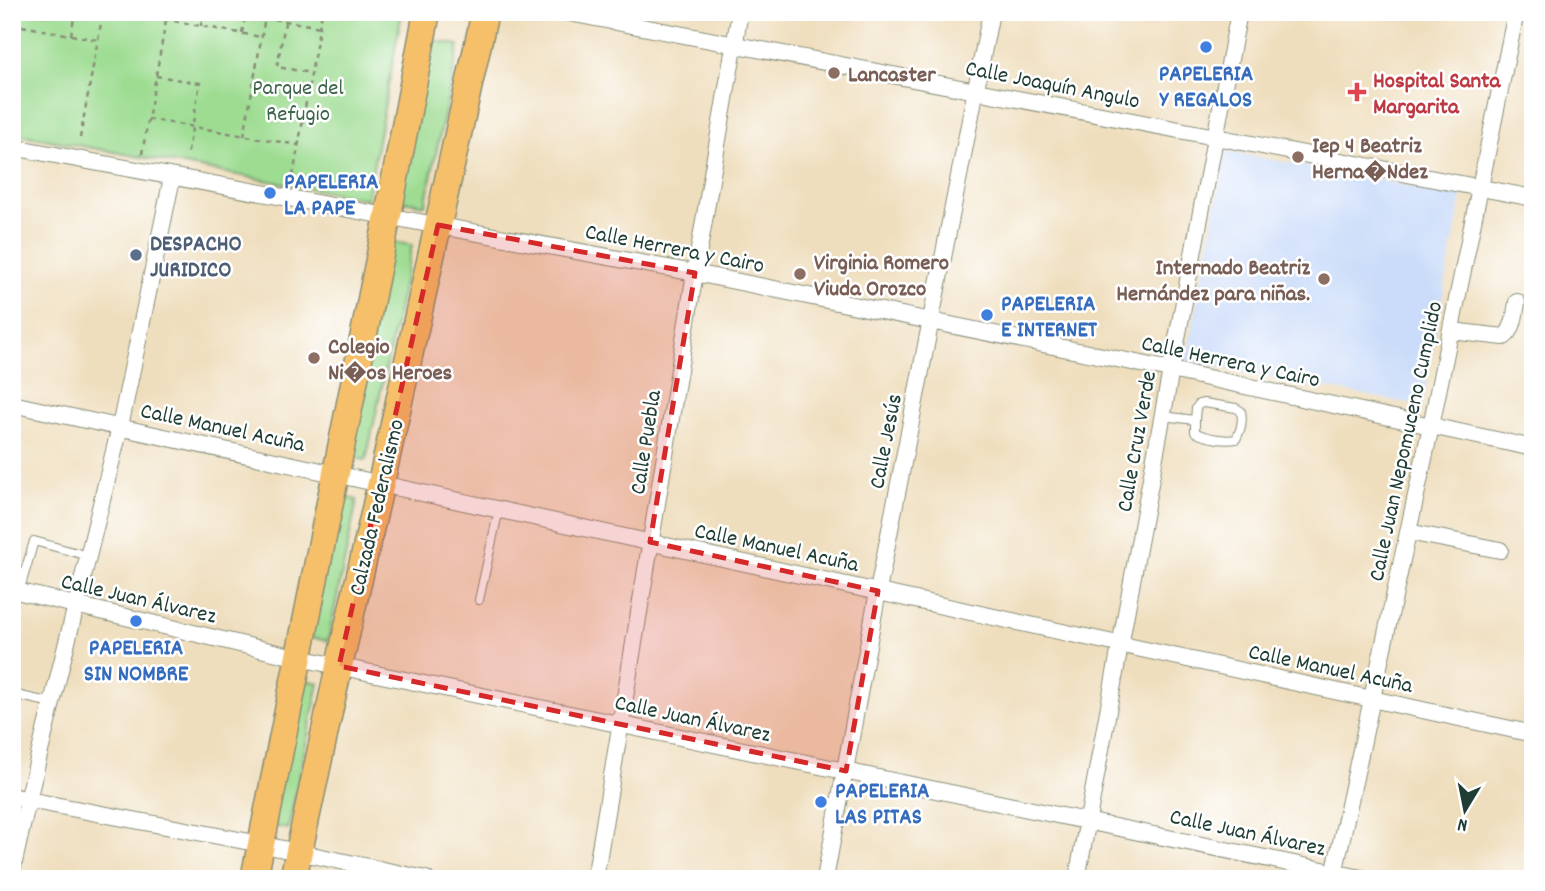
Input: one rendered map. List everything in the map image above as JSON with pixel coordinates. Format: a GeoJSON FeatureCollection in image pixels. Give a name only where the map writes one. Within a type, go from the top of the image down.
{"type":"FeatureCollection","features":[{"type":"Feature","properties":{"kind":"main road","name":"Calzada Federalismo"},"geometry":{"type":"LineString","coordinates":[[254,879],[427,12]]}},
{"type":"Feature","properties":{"kind":"main road","name":"Calzada Federalismo"},"geometry":{"type":"LineString","coordinates":[[293,879],[485,12]]}},
{"type":"Feature","properties":{"kind":"street","name":"Calle Joaquín Angulo"},"geometry":{"type":"LineString","coordinates":[[564,12],[1533,198]]}},
{"type":"Feature","properties":{"kind":"street","name":"Calle Puebla"},"geometry":{"type":"LineString","coordinates":[[595,879],[740,12]]}},
{"type":"Feature","properties":{"kind":"street","name":"Calle Jesús"},"geometry":{"type":"LineString","coordinates":[[825,879],[990,12]]}},
{"type":"Feature","properties":{"kind":"street","name":"Calle Cruz Verde"},"geometry":{"type":"LineString","coordinates":[[1077,879],[1239,12]]}},
{"type":"Feature","properties":{"kind":"street","name":"Calle Juan Nepomuceno Cumplido"},"geometry":{"type":"LineString","coordinates":[[1334,875],[1431,426],[1516,12]]}},
{"type":"Feature","properties":{"kind":"street","name":"Calle Herrera y Cairo"},"geometry":{"type":"LineString","coordinates":[[12,147],[695,273],[1171,370],[1533,448]]}},
{"type":"Feature","properties":{"kind":"street"},"geometry":{"type":"LineString","coordinates":[[12,871],[20,798],[52,703],[120,427],[172,178]]}},
{"type":"Feature","properties":{"kind":"street"},"geometry":{"type":"LineString","coordinates":[[1451,331],[1504,337],[1511,329],[1517,302]]}},
{"type":"Feature","properties":{"kind":"street","name":"Calle Manuel Acuña"},"geometry":{"type":"LineString","coordinates":[[12,404],[1533,734]]}},
{"type":"Feature","properties":{"kind":"street"},"geometry":{"type":"LineString","coordinates":[[1408,532],[1500,550]]}},
{"type":"Feature","properties":{"kind":"street","name":"Calle Juan Álvarez"},"geometry":{"type":"LineString","coordinates":[[16,591],[299,658],[1087,821],[1334,875],[1366,879]]}},
{"type":"Feature","properties":{"kind":"street"},"geometry":{"type":"LineString","coordinates":[[20,798],[426,879]]}},
{"type":"Feature","properties":{"kind":"lane"},"geometry":{"type":"LineString","coordinates":[[1204,403],[1236,408],[1241,411],[1242,416],[1237,439],[1230,440],[1200,435],[1195,432],[1195,420],[1196,408],[1204,403]]}},
{"type":"Feature","properties":{"kind":"lane"},"geometry":{"type":"LineString","coordinates":[[1162,416],[1195,420]]}},
{"type":"Feature","properties":{"kind":"lane"},"geometry":{"type":"LineString","coordinates":[[479,600],[499,509]]}},
{"type":"Feature","properties":{"kind":"lane"},"geometry":{"type":"LineString","coordinates":[[16,591],[34,541],[88,556]]}},
{"type":"Feature","properties":{"kind":"lane"},"geometry":{"type":"LineString","coordinates":[[12,694],[52,703]]}},
{"type":"Feature","properties":{"kind":"path"},"geometry":{"type":"LineString","coordinates":[[71,35],[75,12]]}},
{"type":"Feature","properties":{"kind":"path"},"geometry":{"type":"LineString","coordinates":[[80,138],[103,12]]}},
{"type":"Feature","properties":{"kind":"path"},"geometry":{"type":"LineString","coordinates":[[125,12],[261,37]]}},
{"type":"Feature","properties":{"kind":"path"},"geometry":{"type":"LineString","coordinates":[[201,26],[204,12]]}},
{"type":"Feature","properties":{"kind":"path"},"geometry":{"type":"LineString","coordinates":[[287,12],[277,67],[312,73]]}},
{"type":"Feature","properties":{"kind":"path"},"geometry":{"type":"LineString","coordinates":[[293,176],[322,12]]}},
{"type":"Feature","properties":{"kind":"path"},"geometry":{"type":"LineString","coordinates":[[242,33],[246,13],[320,27]]}},
{"type":"Feature","properties":{"kind":"path"},"geometry":{"type":"LineString","coordinates":[[244,136],[265,17]]}},
{"type":"Feature","properties":{"kind":"path"},"geometry":{"type":"LineString","coordinates":[[139,171],[166,20]]}},
{"type":"Feature","properties":{"kind":"path"},"geometry":{"type":"LineString","coordinates":[[22,26],[98,40]]}},
{"type":"Feature","properties":{"kind":"path"},"geometry":{"type":"LineString","coordinates":[[156,76],[200,83],[187,157]]}},
{"type":"Feature","properties":{"kind":"path"},"geometry":{"type":"LineString","coordinates":[[148,119],[299,145]]}},
{"type":"Feature","properties":{"kind":"highlighted area"},"geometry":{"type":"Polygon","coordinates":[[[438,225],[695,273],[650,542],[878,591],[846,771],[339,666],[438,225]]]}},
{"type":"Feature","properties":{"kind":"shaded area","name":"Internado Beatriz Hernández para niñas."},"geometry":{"type":"Polygon","coordinates":[[[1226,151],[1462,196],[1422,406],[1186,361],[1226,151]]]}},
{"type":"Feature","properties":{"kind":"green space","name":"Parque del Refugio"},"geometry":{"type":"Polygon","coordinates":[[[18,12],[402,12],[367,199],[12,133],[12,42],[18,12]]]}},
{"type":"Feature","properties":{"kind":"green space"},"geometry":{"type":"Polygon","coordinates":[[[431,40],[459,45],[425,205],[399,200],[431,40]]]}},
{"type":"Feature","properties":{"kind":"green space"},"geometry":{"type":"Polygon","coordinates":[[[391,242],[412,245],[366,460],[346,456],[391,242]]]}},
{"type":"Feature","properties":{"kind":"green space"},"geometry":{"type":"Polygon","coordinates":[[[339,496],[357,500],[328,641],[309,637],[339,496]]]}},
{"type":"Feature","properties":{"kind":"green space"},"geometry":{"type":"Polygon","coordinates":[[[300,679],[319,683],[288,829],[269,825],[300,679]]]}},
{"type":"Feature","properties":{"kind":"place","name":"PAPELERIA Y REGALOS"},"geometry":{"type":"Point","coordinates":[1206,47]}},
{"type":"Feature","properties":{"kind":"place","name":"Lancaster"},"geometry":{"type":"Point","coordinates":[834,73]}},
{"type":"Feature","properties":{"kind":"place","name":"Hospital Santa Margarita"},"geometry":{"type":"Point","coordinates":[1357,92]}},
{"type":"Feature","properties":{"kind":"place","name":"Iep 4 Beatriz Herna�Ndez"},"geometry":{"type":"Point","coordinates":[1298,157]}},
{"type":"Feature","properties":{"kind":"place","name":"PAPELERIA LA PAPE"},"geometry":{"type":"Point","coordinates":[270,193]}},
{"type":"Feature","properties":{"kind":"place","name":"DESPACHO JURIDICO"},"geometry":{"type":"Point","coordinates":[136,255]}},
{"type":"Feature","properties":{"kind":"place","name":"Virginia Romero Viuda Orozco"},"geometry":{"type":"Point","coordinates":[800,274]}},
{"type":"Feature","properties":{"kind":"place","name":"Internado Beatriz Hernández para niñas."},"geometry":{"type":"Point","coordinates":[1324,279]}},
{"type":"Feature","properties":{"kind":"place","name":"PAPELERIA E INTERNET"},"geometry":{"type":"Point","coordinates":[987,315]}},
{"type":"Feature","properties":{"kind":"place","name":"Colegio Ni�os Heroes"},"geometry":{"type":"Point","coordinates":[314,358]}},
{"type":"Feature","properties":{"kind":"place","name":"PAPELERIA SIN NOMBRE"},"geometry":{"type":"Point","coordinates":[136,621]}},
{"type":"Feature","properties":{"kind":"place","name":"PAPELERIA LAS PITAS"},"geometry":{"type":"Point","coordinates":[821,802]}}]}
